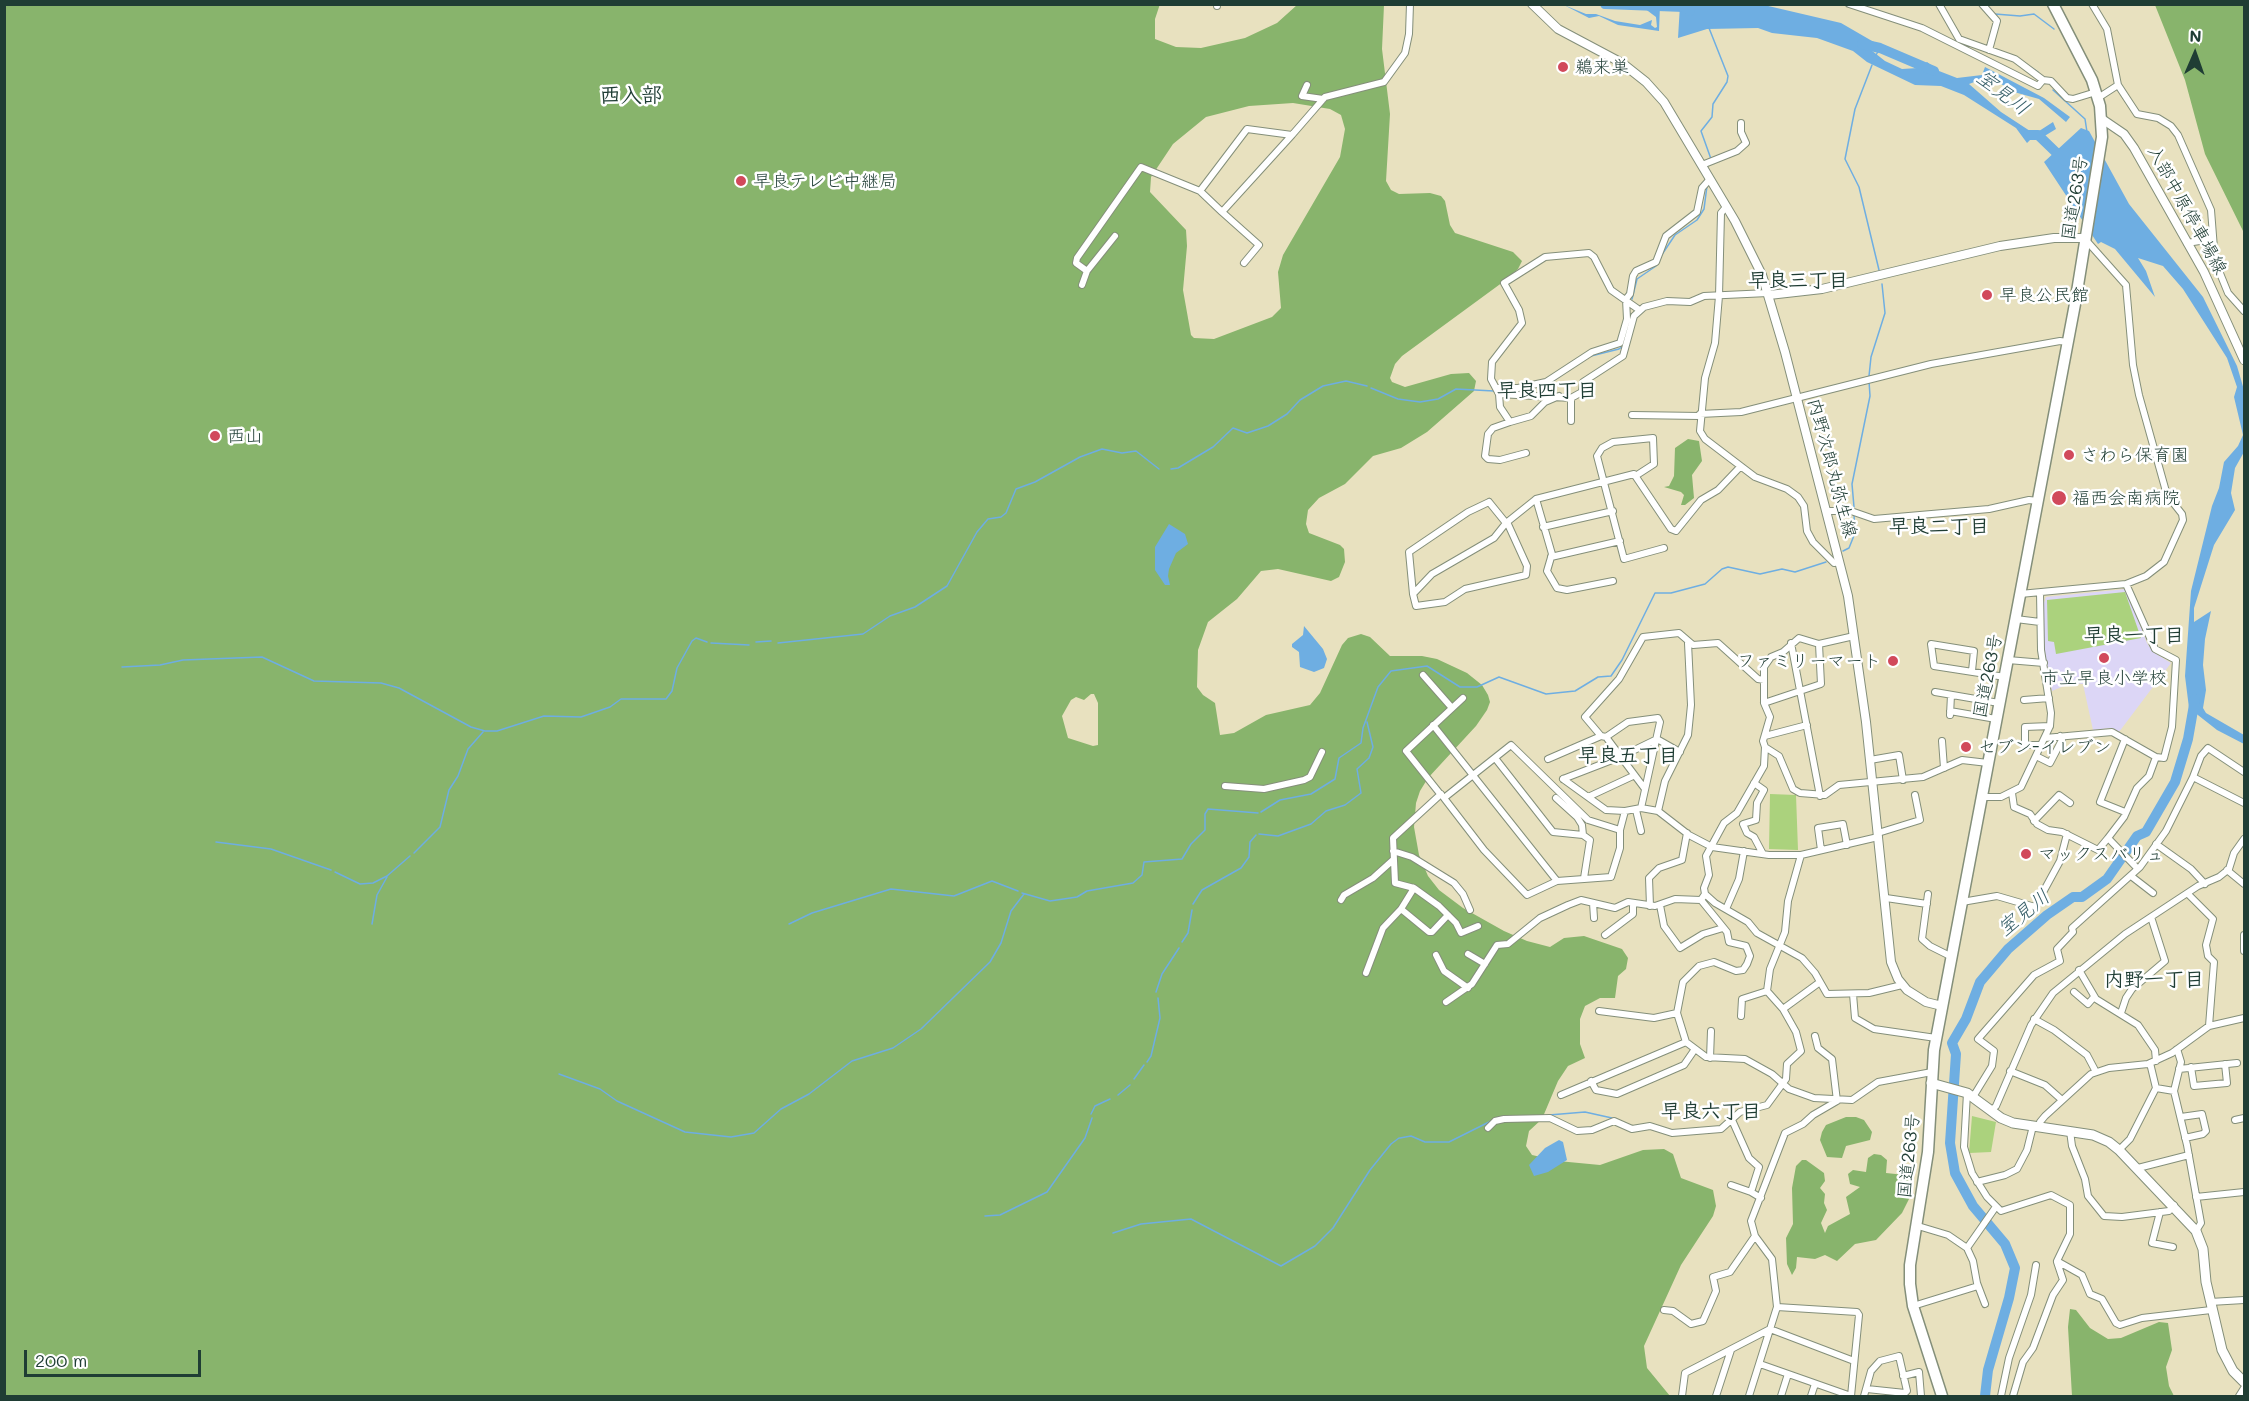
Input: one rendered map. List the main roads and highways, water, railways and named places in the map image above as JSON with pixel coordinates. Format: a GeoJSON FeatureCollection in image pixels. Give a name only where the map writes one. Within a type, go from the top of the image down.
{"type":"FeatureCollection","features":[{"type":"Feature","properties":{"kind":"highway","name":"国道263号"},"geometry":{"type":"LineString","coordinates":[[1942,1396],[1914,1306],[1910,1265],[1928,1152],[1931,1078],[1936,1038],[2038,501],[2102,137],[2102,119],[2097,95],[2085,64],[2053,4]]}},
{"type":"Feature","properties":{"kind":"main road","name":"内野次郎丸弥生線"},"geometry":{"type":"LineString","coordinates":[[1533,4],[1558,30],[1622,63],[1646,82],[1664,102],[1705,163],[1710,178],[1751,249],[1768,294],[1797,399],[1839,562],[1854,636],[1886,898],[1891,962],[1902,985],[1926,1002],[1942,1006]]}},
{"type":"Feature","properties":{"kind":"main road","name":"入部中原停車場線"},"geometry":{"type":"LineString","coordinates":[[2102,119],[2124,134],[2134,148],[2187,243],[2244,360]]}},
{"type":"Feature","properties":{"kind":"main road"},"geometry":{"type":"LineString","coordinates":[[1931,1078],[1970,1095],[1991,1111],[2013,1123],[2099,1137],[2119,1150],[2138,1168],[2196,1231],[2203,1249],[2211,1306],[2222,1350],[2233,1371],[2244,1382]]}},
{"type":"Feature","properties":{"kind":"water"},"geometry":{"type":"Polygon","coordinates":[[[1564,5],[1586,14],[1596,14],[1615,21],[1640,25],[1652,20],[1651,25],[1655,28],[1657,27],[1656,17],[1640,5],[1660,5],[1659,31],[1618,25],[1599,16],[1589,18],[1564,5]]]}},
{"type":"Feature","properties":{"kind":"water"},"geometry":{"type":"Polygon","coordinates":[[[1680,5],[1764,5],[1841,23],[1879,45],[1871,50],[1885,61],[1902,69],[1918,68],[1927,62],[1939,71],[1957,78],[1982,75],[1985,67],[2044,98],[2070,117],[2066,122],[2039,99],[2014,92],[1998,82],[1985,78],[1969,84],[2001,112],[2030,131],[2036,133],[2053,122],[2056,129],[2038,140],[2032,138],[2027,143],[2016,128],[1964,95],[1941,86],[1915,85],[1867,62],[1853,51],[1817,38],[1772,33],[1758,28],[1707,29],[1678,38],[1680,5]]]}},
{"type":"Feature","properties":{"kind":"water"},"geometry":{"type":"Polygon","coordinates":[[[2081,128],[2089,131],[2129,204],[2203,297],[2237,366],[2244,390],[2244,452],[2235,468],[2231,493],[2235,510],[2214,545],[2194,608],[2194,622],[2211,611],[2205,639],[2203,665],[2206,690],[2203,708],[2206,713],[2244,735],[2244,744],[2217,730],[2189,708],[2185,676],[2191,591],[2224,462],[2238,446],[2243,435],[2234,397],[2237,387],[2227,358],[2183,289],[2163,266],[2138,258],[2146,271],[2155,297],[2115,249],[2101,242],[2098,244],[2044,162],[2081,128]]]}},
{"type":"Feature","properties":{"kind":"water"},"geometry":{"type":"Polygon","coordinates":[[[1169,524],[1185,534],[1188,544],[1176,553],[1169,569],[1170,585],[1165,585],[1155,570],[1155,547],[1169,524]]]}},
{"type":"Feature","properties":{"kind":"water"},"geometry":{"type":"Polygon","coordinates":[[[1304,626],[1323,649],[1327,659],[1324,668],[1314,672],[1300,667],[1299,652],[1292,647],[1292,644],[1303,635],[1304,626]]]}},
{"type":"Feature","properties":{"kind":"water"},"geometry":{"type":"Polygon","coordinates":[[[1559,1140],[1563,1142],[1567,1160],[1548,1172],[1534,1176],[1529,1165],[1545,1148],[1559,1140]]]}},
{"type":"Feature","properties":{"kind":"waterway","name":"室見川"},"geometry":{"type":"LineString","coordinates":[[1605,4],[1684,7],[1690,11]]}},
{"type":"Feature","properties":{"kind":"waterway"},"geometry":{"type":"LineString","coordinates":[[1995,14],[2020,16],[2034,14],[2054,29]]}},
{"type":"Feature","properties":{"kind":"waterway"},"geometry":{"type":"LineString","coordinates":[[1709,28],[1728,76],[1727,82],[1713,104],[1712,117],[1701,131],[1711,159]]}},
{"type":"Feature","properties":{"kind":"waterway","name":"室見川"},"geometry":{"type":"LineString","coordinates":[[1862,44],[1880,48],[1934,71]]}},
{"type":"Feature","properties":{"kind":"waterway","name":"室見川"},"geometry":{"type":"LineString","coordinates":[[1876,55],[1880,48]]}},
{"type":"Feature","properties":{"kind":"waterway"},"geometry":{"type":"LineString","coordinates":[[1872,65],[1855,109],[1845,159],[1859,187],[1879,270]]}},
{"type":"Feature","properties":{"kind":"waterway"},"geometry":{"type":"LineString","coordinates":[[2032,68],[2038,72]]}},
{"type":"Feature","properties":{"kind":"waterway"},"geometry":{"type":"LineString","coordinates":[[2053,90],[2085,119],[2087,132]]}},
{"type":"Feature","properties":{"kind":"waterway","name":"室見川"},"geometry":{"type":"LineString","coordinates":[[2028,135],[2038,135],[2065,161]]}},
{"type":"Feature","properties":{"kind":"waterway"},"geometry":{"type":"LineString","coordinates":[[1661,256],[1675,235],[1697,220],[1704,209],[1707,186]]}},
{"type":"Feature","properties":{"kind":"waterway"},"geometry":{"type":"LineString","coordinates":[[1632,299],[1637,279],[1656,266]]}},
{"type":"Feature","properties":{"kind":"waterway"},"geometry":{"type":"LineString","coordinates":[[1869,376],[1871,357],[1885,313],[1882,284]]}},
{"type":"Feature","properties":{"kind":"waterway"},"geometry":{"type":"LineString","coordinates":[[1591,356],[1623,346]]}},
{"type":"Feature","properties":{"kind":"waterway"},"geometry":{"type":"LineString","coordinates":[[1553,381],[1584,360]]}},
{"type":"Feature","properties":{"kind":"waterway"},"geometry":{"type":"LineString","coordinates":[[1171,469],[1178,468],[1213,447],[1233,428],[1247,433],[1268,426],[1287,414],[1300,400],[1323,386],[1346,381],[1367,386]]}},
{"type":"Feature","properties":{"kind":"waterway"},"geometry":{"type":"LineString","coordinates":[[1854,507],[1852,484],[1870,396],[1869,381]]}},
{"type":"Feature","properties":{"kind":"waterway"},"geometry":{"type":"LineString","coordinates":[[1516,392],[1544,385]]}},
{"type":"Feature","properties":{"kind":"waterway"},"geometry":{"type":"LineString","coordinates":[[1371,388],[1398,399],[1420,402],[1438,399],[1456,389],[1494,391]]}},
{"type":"Feature","properties":{"kind":"waterway"},"geometry":{"type":"LineString","coordinates":[[778,643],[863,634],[890,616],[915,607],[947,586],[977,532],[988,519],[1001,517],[1006,513],[1016,489],[1035,482],[1080,457],[1102,449],[1122,453],[1136,451],[1159,469]]}},
{"type":"Feature","properties":{"kind":"waterway"},"geometry":{"type":"LineString","coordinates":[[1843,551],[1849,548],[1855,533],[1854,515]]}},
{"type":"Feature","properties":{"kind":"waterway"},"geometry":{"type":"LineString","coordinates":[[1261,812],[1280,800],[1311,794],[1335,779],[1339,758],[1361,743],[1363,728],[1378,687],[1391,671],[1427,666],[1460,687],[1477,687],[1499,677],[1546,694],[1575,691],[1598,677],[1611,676],[1622,660],[1655,593],[1671,593],[1705,584],[1722,569],[1728,567],[1760,574],[1782,569],[1795,572],[1826,562]]}},
{"type":"Feature","properties":{"kind":"waterway"},"geometry":{"type":"LineString","coordinates":[[122,667],[160,665],[183,660],[262,657],[314,681],[381,683],[399,688],[471,727],[485,731],[497,731],[544,716],[581,717],[610,707],[621,699],[666,699],[672,691],[677,668],[692,641],[696,638],[707,642]]}},
{"type":"Feature","properties":{"kind":"waterway"},"geometry":{"type":"LineString","coordinates":[[756,642],[771,641]]}},
{"type":"Feature","properties":{"kind":"waterway"},"geometry":{"type":"LineString","coordinates":[[711,643],[749,645]]}},
{"type":"Feature","properties":{"kind":"waterway","name":"室見川"},"geometry":{"type":"LineString","coordinates":[[1985,1396],[1988,1370],[2009,1298],[2015,1268],[2005,1244],[1973,1206],[1955,1173],[1950,1143],[1956,1054],[1952,1043],[1966,1019],[1980,982],[2008,949],[2047,915],[2073,897],[2082,897],[2107,879],[2137,836],[2146,832],[2175,782],[2188,739],[2195,699]]}},
{"type":"Feature","properties":{"kind":"waterway"},"geometry":{"type":"LineString","coordinates":[[1259,834],[1278,836],[1311,824],[1326,811],[1345,805],[1361,793],[1357,769],[1369,758],[1373,747],[1367,722]]}},
{"type":"Feature","properties":{"kind":"waterway"},"geometry":{"type":"LineString","coordinates":[[414,853],[440,827],[449,790],[458,776],[468,749],[483,732]]}},
{"type":"Feature","properties":{"kind":"waterway"},"geometry":{"type":"LineString","coordinates":[[1022,893],[1050,901],[1077,897],[1087,891],[1133,883],[1142,875],[1144,862],[1182,859],[1191,844],[1205,830],[1205,814],[1208,809],[1258,813]]}},
{"type":"Feature","properties":{"kind":"waterway"},"geometry":{"type":"LineString","coordinates":[[1193,904],[1202,890],[1241,868],[1249,857],[1250,842],[1256,835]]}},
{"type":"Feature","properties":{"kind":"waterway"},"geometry":{"type":"LineString","coordinates":[[216,842],[271,849],[331,870]]}},
{"type":"Feature","properties":{"kind":"waterway"},"geometry":{"type":"LineString","coordinates":[[335,872],[360,884],[373,883],[387,876],[410,856]]}},
{"type":"Feature","properties":{"kind":"waterway"},"geometry":{"type":"LineString","coordinates":[[372,924],[377,895],[387,877]]}},
{"type":"Feature","properties":{"kind":"waterway"},"geometry":{"type":"LineString","coordinates":[[789,924],[812,913],[891,889],[954,896],[992,881],[1018,891]]}},
{"type":"Feature","properties":{"kind":"waterway"},"geometry":{"type":"LineString","coordinates":[[559,1074],[600,1089],[617,1101],[685,1132],[731,1137],[754,1133],[781,1109],[809,1094],[852,1061],[893,1048],[921,1029],[990,962],[1001,943],[1011,911],[1024,894]]}},
{"type":"Feature","properties":{"kind":"waterway"},"geometry":{"type":"LineString","coordinates":[[1182,942],[1188,933],[1192,910]]}},
{"type":"Feature","properties":{"kind":"waterway"},"geometry":{"type":"LineString","coordinates":[[1156,992],[1162,974],[1179,948]]}},
{"type":"Feature","properties":{"kind":"waterway"},"geometry":{"type":"LineString","coordinates":[[1147,1062],[1151,1056],[1160,1018],[1158,998]]}},
{"type":"Feature","properties":{"kind":"waterway"},"geometry":{"type":"LineString","coordinates":[[1134,1079],[1144,1065]]}},
{"type":"Feature","properties":{"kind":"waterway"},"geometry":{"type":"LineString","coordinates":[[1118,1095],[1130,1085]]}},
{"type":"Feature","properties":{"kind":"waterway"},"geometry":{"type":"LineString","coordinates":[[1091,1114],[1095,1106],[1110,1099]]}},
{"type":"Feature","properties":{"kind":"waterway"},"geometry":{"type":"LineString","coordinates":[[1549,1115],[1585,1112],[1612,1118]]}},
{"type":"Feature","properties":{"kind":"waterway"},"geometry":{"type":"LineString","coordinates":[[1400,1138],[1411,1136],[1425,1142],[1449,1142],[1499,1117]]}},
{"type":"Feature","properties":{"kind":"waterway"},"geometry":{"type":"LineString","coordinates":[[985,1216],[1000,1215],[1047,1192],[1085,1138],[1092,1118]]}},
{"type":"Feature","properties":{"kind":"waterway"},"geometry":{"type":"LineString","coordinates":[[1113,1233],[1141,1224],[1191,1219],[1281,1266],[1315,1246],[1333,1228],[1370,1170],[1391,1144],[1399,1138]]}},
{"type":"Feature","properties":{"kind":"place","name":"鵜来巣"},"geometry":{"type":"Point","coordinates":[1563,67]}},
{"type":"Feature","properties":{"kind":"place","name":"早良テレビ中継局"},"geometry":{"type":"Point","coordinates":[741,181]}},
{"type":"Feature","properties":{"kind":"place","name":"早良公民館"},"geometry":{"type":"Point","coordinates":[1987,295]}},
{"type":"Feature","properties":{"kind":"place","name":"西山"},"geometry":{"type":"Point","coordinates":[215,436]}},
{"type":"Feature","properties":{"kind":"place","name":"さわら保育園"},"geometry":{"type":"Point","coordinates":[2069,455]}},
{"type":"Feature","properties":{"kind":"place","name":"福西会南病院"},"geometry":{"type":"Point","coordinates":[2059,498]}},
{"type":"Feature","properties":{"kind":"place","name":"市立早良小学校"},"geometry":{"type":"Point","coordinates":[2104,658]}},
{"type":"Feature","properties":{"kind":"place","name":"ファミリーマート"},"geometry":{"type":"Point","coordinates":[1893,661]}},
{"type":"Feature","properties":{"kind":"place","name":"セブン-イレブン"},"geometry":{"type":"Point","coordinates":[1966,747]}},
{"type":"Feature","properties":{"kind":"place","name":"マックスバリュ"},"geometry":{"type":"Point","coordinates":[2026,854]}},
{"type":"Feature","properties":{"kind":"district","name":"西入部"},"geometry":{"type":"Point","coordinates":[631,96]}},
{"type":"Feature","properties":{"kind":"district","name":"早良三丁目"},"geometry":{"type":"Point","coordinates":[1798,281]}},
{"type":"Feature","properties":{"kind":"district","name":"早良四丁目"},"geometry":{"type":"Point","coordinates":[1547,391]}},
{"type":"Feature","properties":{"kind":"district","name":"早良二丁目"},"geometry":{"type":"Point","coordinates":[1939,527]}},
{"type":"Feature","properties":{"kind":"district","name":"早良一丁目"},"geometry":{"type":"Point","coordinates":[2134,636]}},
{"type":"Feature","properties":{"kind":"district","name":"早良五丁目"},"geometry":{"type":"Point","coordinates":[1628,756]}},
{"type":"Feature","properties":{"kind":"district","name":"内野一丁目"},"geometry":{"type":"Point","coordinates":[2154,980]}},
{"type":"Feature","properties":{"kind":"district","name":"早良六丁目"},"geometry":{"type":"Point","coordinates":[1711,1112]}}]}
